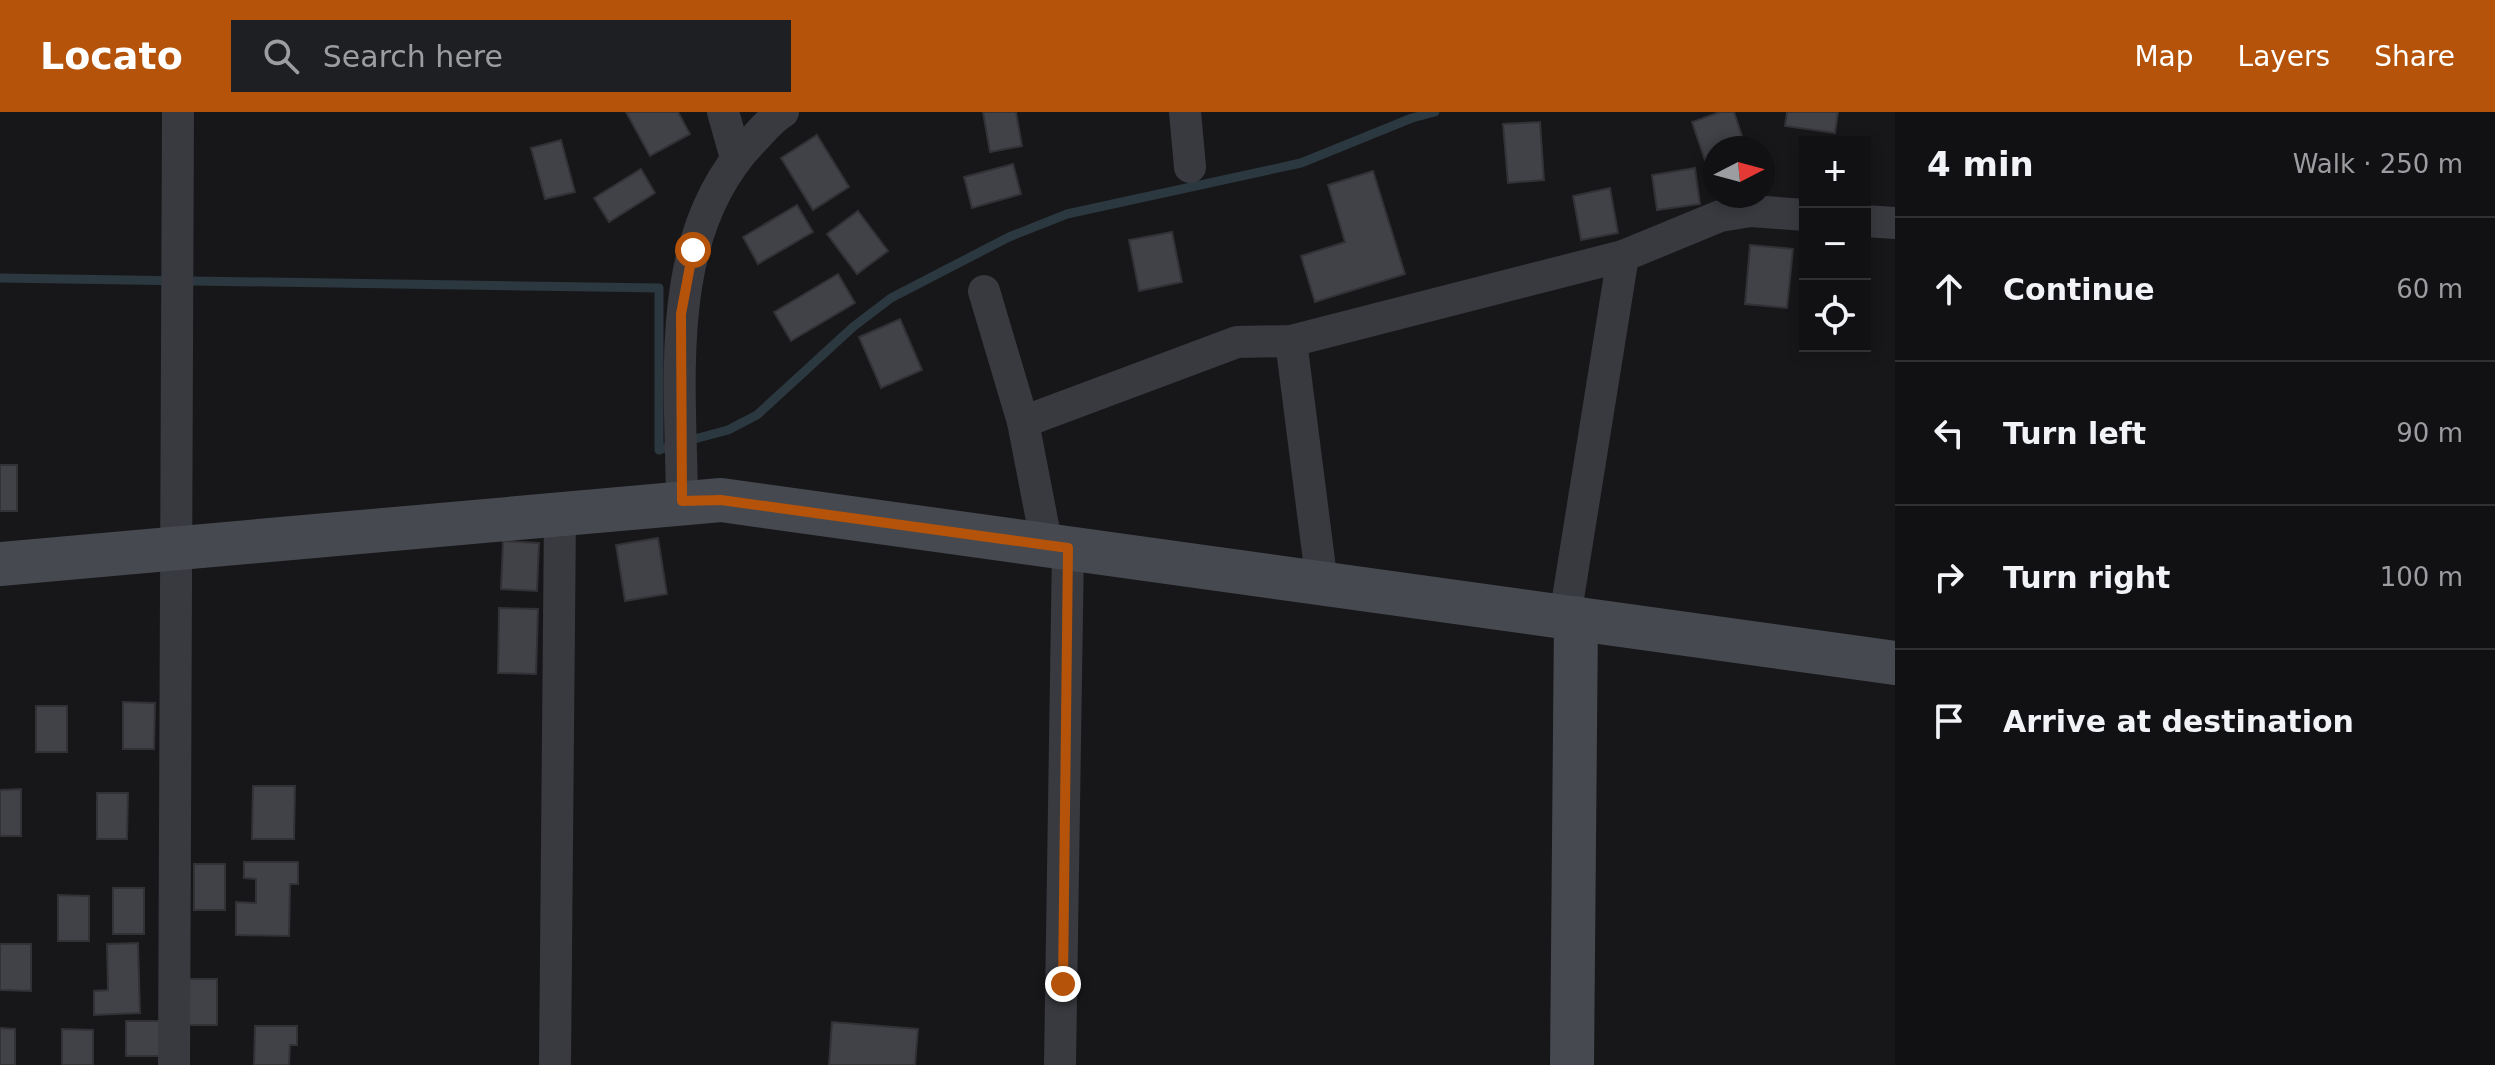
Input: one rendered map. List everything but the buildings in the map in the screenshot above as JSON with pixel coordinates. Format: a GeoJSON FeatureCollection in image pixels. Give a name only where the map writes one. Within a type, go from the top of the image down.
{"type":"FeatureCollection","features":[{"type":"Feature","properties":{"kind":"street"},"geometry":{"type":"LineString","coordinates":[[174,1065],[178,112]]}},
{"type":"Feature","properties":{"kind":"street"},"geometry":{"type":"LineString","coordinates":[[723,112],[736,158]]}},
{"type":"Feature","properties":{"kind":"street"},"geometry":{"type":"LineString","coordinates":[[682,501],[681,314],[693,250],[713,200],[736,158],[783,112]]}},
{"type":"Feature","properties":{"kind":"street"},"geometry":{"type":"LineString","coordinates":[[1185,112],[1190,167]]}},
{"type":"Feature","properties":{"kind":"street"},"geometry":{"type":"LineString","coordinates":[[1023,422],[1237,342],[1291,341],[1623,256],[1720,216],[1751,211],[1799,215]]}},
{"type":"Feature","properties":{"kind":"street"},"geometry":{"type":"LineString","coordinates":[[1871,221],[1895,223]]}},
{"type":"Feature","properties":{"kind":"street"},"geometry":{"type":"LineString","coordinates":[[1572,1065],[1571,618],[1623,256]]}},
{"type":"Feature","properties":{"kind":"street"},"geometry":{"type":"LineString","coordinates":[[984,291],[1058,547],[1060,1065]]}},
{"type":"Feature","properties":{"kind":"street"},"geometry":{"type":"LineString","coordinates":[[1291,341],[1322,584]]}},
{"type":"Feature","properties":{"kind":"street"},"geometry":{"type":"LineString","coordinates":[[0,564],[682,501],[721,500],[1895,663]]}},
{"type":"Feature","properties":{"kind":"street"},"geometry":{"type":"LineString","coordinates":[[555,1065],[560,513]]}},
{"type":"Feature","properties":{"kind":"waterway"},"geometry":{"type":"LineString","coordinates":[[687,441],[728,430],[757,415],[853,327],[891,298],[1009,237],[1067,214],[1301,163],[1412,118],[1435,112]]}},
{"type":"Feature","properties":{"kind":"waterway"},"geometry":{"type":"LineString","coordinates":[[0,278],[659,288],[659,450],[673,445]]}},
{"type":"Feature","properties":{"kind":"route"},"geometry":{"type":"LineString","coordinates":[[693,250],[681,314],[682,501],[721,500],[1068,548],[1063,984]]}}]}
